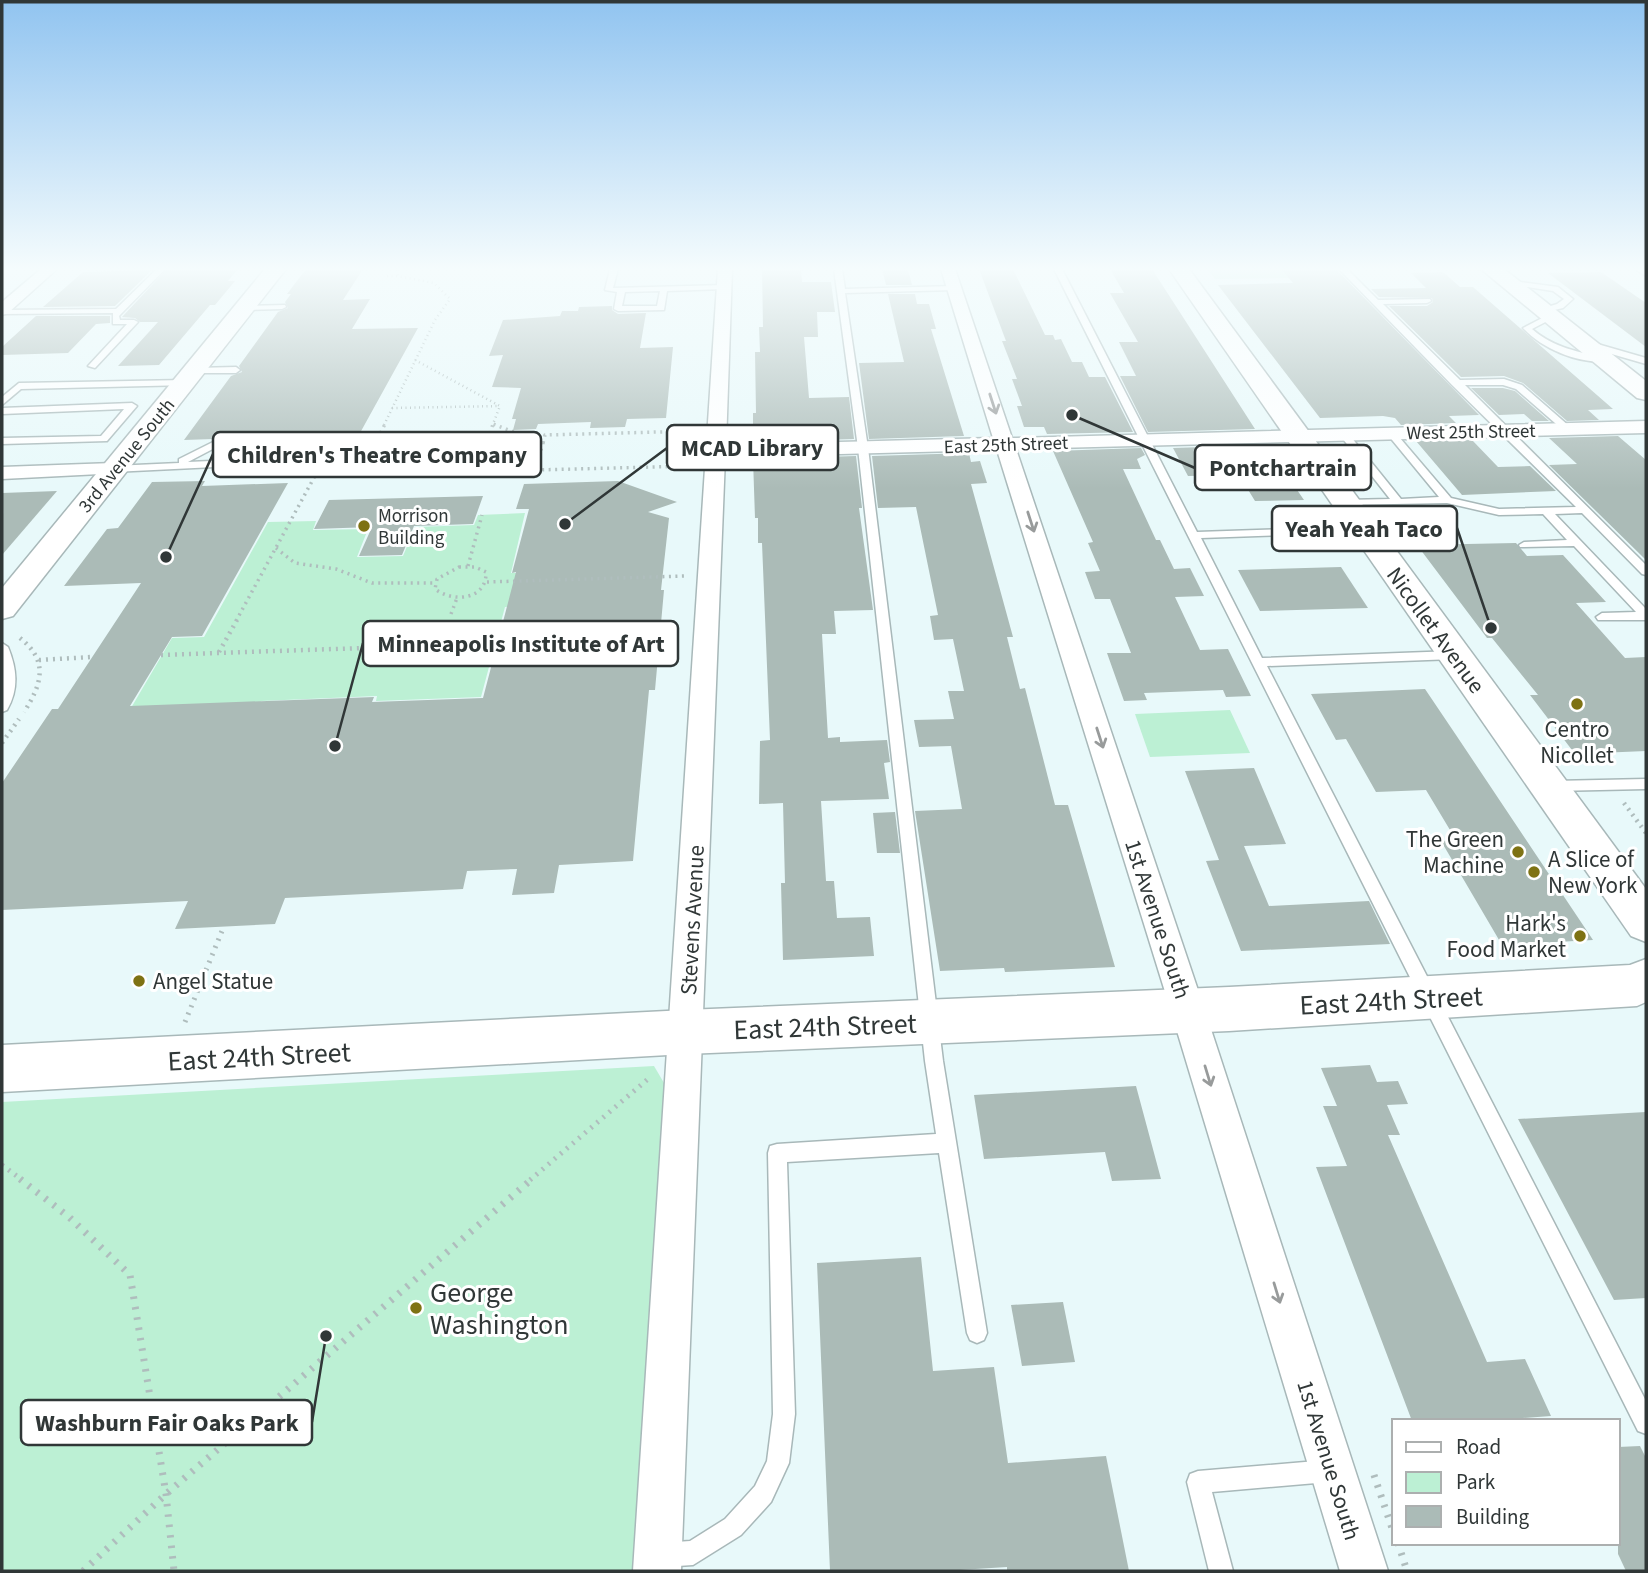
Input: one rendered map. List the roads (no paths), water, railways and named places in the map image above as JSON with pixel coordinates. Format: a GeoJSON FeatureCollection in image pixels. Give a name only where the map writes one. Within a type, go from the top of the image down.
{"type":"FeatureCollection","features":[{"type":"Feature","properties":{"kind":"street","name":"3rd Avenue South"},"geometry":{"type":"LineString","coordinates":[[2,609],[218,342]]}},
{"type":"Feature","properties":{"kind":"street","name":"Stevens Avenue"},"geometry":{"type":"LineString","coordinates":[[658,1563],[686,1032],[704,449],[717,342]]}},
{"type":"Feature","properties":{"kind":"street","name":"1st Avenue South"},"geometry":{"type":"LineString","coordinates":[[972,342],[1188,1011],[1364,1571]]}},
{"type":"Feature","properties":{"kind":"street","name":"Nicollet Avenue"},"geometry":{"type":"LineString","coordinates":[[1231,342],[1646,923]]}},
{"type":"Feature","properties":{"kind":"street"},"geometry":{"type":"LineString","coordinates":[[1584,344],[1646,393]]}},
{"type":"Feature","properties":{"kind":"street","name":"West 25th Street"},"geometry":{"type":"LineString","coordinates":[[1296,435],[1646,426]]}},
{"type":"Feature","properties":{"kind":"street","name":"East 25th Street"},"geometry":{"type":"LineString","coordinates":[[704,449],[863,448],[1296,435]]}},
{"type":"Feature","properties":{"kind":"street"},"geometry":{"type":"LineString","coordinates":[[2,473],[113,469]]}},
{"type":"Feature","properties":{"kind":"street","name":"East 24th Street"},"geometry":{"type":"LineString","coordinates":[[2,1069],[686,1032],[1428,998],[1637,985],[1646,979]]}},
{"type":"Feature","properties":{"kind":"lane"},"geometry":{"type":"LineString","coordinates":[[92,366],[115,342]]}},
{"type":"Feature","properties":{"kind":"lane"},"geometry":{"type":"LineString","coordinates":[[848,342],[930,1022],[977,1334]]}},
{"type":"Feature","properties":{"kind":"lane"},"geometry":{"type":"LineString","coordinates":[[1096,342],[1646,1423]]}},
{"type":"Feature","properties":{"kind":"lane"},"geometry":{"type":"LineString","coordinates":[[1415,342],[1646,571]]}},
{"type":"Feature","properties":{"kind":"lane"},"geometry":{"type":"LineString","coordinates":[[1543,342],[1558,351],[1605,360]]}},
{"type":"Feature","properties":{"kind":"lane"},"geometry":{"type":"LineString","coordinates":[[1584,344],[1646,361]]}},
{"type":"Feature","properties":{"kind":"lane"},"geometry":{"type":"LineString","coordinates":[[2,402],[19,386],[190,377],[236,370]]}},
{"type":"Feature","properties":{"kind":"lane"},"geometry":{"type":"LineString","coordinates":[[1455,383],[1504,382],[1519,387],[1566,428]]}},
{"type":"Feature","properties":{"kind":"lane"},"geometry":{"type":"LineString","coordinates":[[2,411],[132,406],[104,439],[2,441]]}},
{"type":"Feature","properties":{"kind":"lane"},"geometry":{"type":"LineString","coordinates":[[1391,433],[1447,500]]}},
{"type":"Feature","properties":{"kind":"lane"},"geometry":{"type":"LineString","coordinates":[[1344,434],[1398,502]]}},
{"type":"Feature","properties":{"kind":"lane"},"geometry":{"type":"LineString","coordinates":[[179,464],[225,439]]}},
{"type":"Feature","properties":{"kind":"lane"},"geometry":{"type":"LineString","coordinates":[[113,469],[296,460]]}},
{"type":"Feature","properties":{"kind":"lane"},"geometry":{"type":"LineString","coordinates":[[1345,503],[1447,500],[1499,512],[1585,510]]}},
{"type":"Feature","properties":{"kind":"lane"},"geometry":{"type":"LineString","coordinates":[[1546,511],[1645,616]]}},
{"type":"Feature","properties":{"kind":"lane"},"geometry":{"type":"LineString","coordinates":[[1195,535],[1314,531]]}},
{"type":"Feature","properties":{"kind":"lane"},"geometry":{"type":"LineString","coordinates":[[1524,545],[1576,543]]}},
{"type":"Feature","properties":{"kind":"lane"},"geometry":{"type":"LineString","coordinates":[[1602,617],[1645,616]]}},
{"type":"Feature","properties":{"kind":"lane"},"geometry":{"type":"LineString","coordinates":[[2,647],[10,669],[8,699],[2,707]]}},
{"type":"Feature","properties":{"kind":"lane"},"geometry":{"type":"LineString","coordinates":[[1259,662],[1454,655]]}},
{"type":"Feature","properties":{"kind":"lane"},"geometry":{"type":"LineString","coordinates":[[1548,786],[1645,785]]}},
{"type":"Feature","properties":{"kind":"lane"},"geometry":{"type":"LineString","coordinates":[[658,1563],[693,1553],[733,1527],[763,1494],[778,1463],[784,1414],[777,1153],[948,1143]]}},
{"type":"Feature","properties":{"kind":"lane"},"geometry":{"type":"LineString","coordinates":[[1221,1571],[1198,1482],[1332,1471]]}},
{"type":"Feature","properties":{"kind":"place","name":"Pontchartrain"},"geometry":{"type":"Point","coordinates":[1072,415]}},
{"type":"Feature","properties":{"kind":"place","name":"MCAD Library"},"geometry":{"type":"Point","coordinates":[565,524]}},
{"type":"Feature","properties":{"kind":"place","name":"Morrison Building"},"geometry":{"type":"Point","coordinates":[364,526]}},
{"type":"Feature","properties":{"kind":"place","name":"Children's Theatre Company"},"geometry":{"type":"Point","coordinates":[166,557]}},
{"type":"Feature","properties":{"kind":"place","name":"Yeah Yeah Taco"},"geometry":{"type":"Point","coordinates":[1491,628]}},
{"type":"Feature","properties":{"kind":"place","name":"Centro Nicollet"},"geometry":{"type":"Point","coordinates":[1577,704]}},
{"type":"Feature","properties":{"kind":"place","name":"Minneapolis Institute of Art"},"geometry":{"type":"Point","coordinates":[335,746]}},
{"type":"Feature","properties":{"kind":"place","name":"The Green Machine"},"geometry":{"type":"Point","coordinates":[1518,852]}},
{"type":"Feature","properties":{"kind":"place","name":"A Slice of New York"},"geometry":{"type":"Point","coordinates":[1534,872]}},
{"type":"Feature","properties":{"kind":"place","name":"Hark's Food Market"},"geometry":{"type":"Point","coordinates":[1580,936]}},
{"type":"Feature","properties":{"kind":"place","name":"Angel Statue"},"geometry":{"type":"Point","coordinates":[139,981]}},
{"type":"Feature","properties":{"kind":"place","name":"George Washington"},"geometry":{"type":"Point","coordinates":[416,1308]}},
{"type":"Feature","properties":{"kind":"place","name":"Washburn Fair Oaks Park"},"geometry":{"type":"Point","coordinates":[326,1336]}}]}
